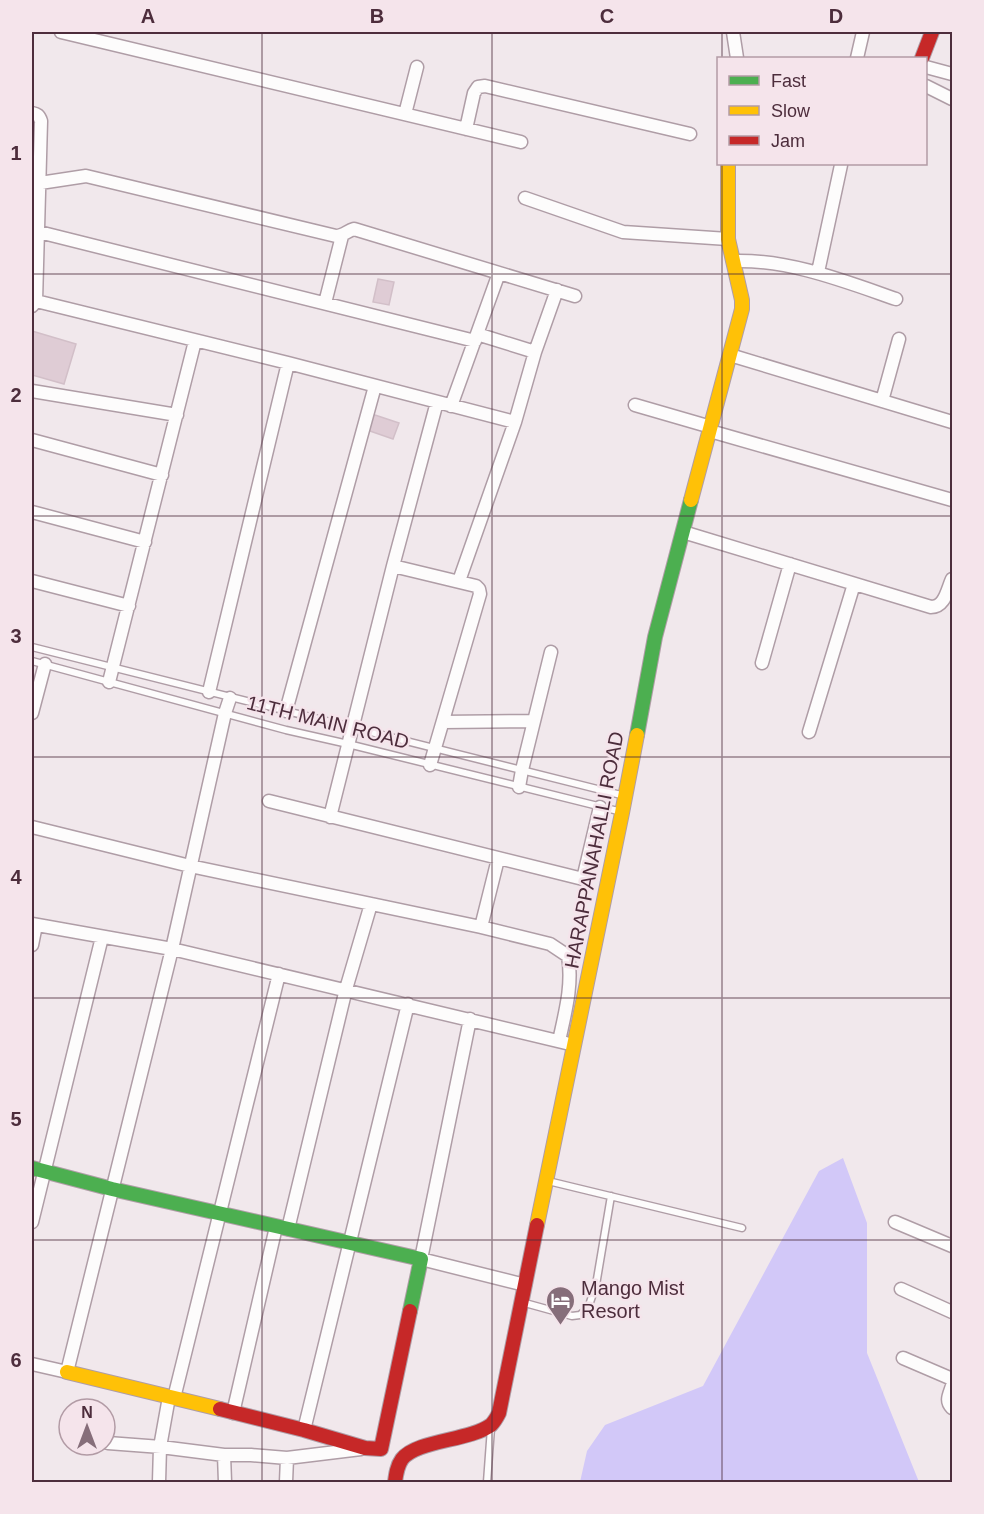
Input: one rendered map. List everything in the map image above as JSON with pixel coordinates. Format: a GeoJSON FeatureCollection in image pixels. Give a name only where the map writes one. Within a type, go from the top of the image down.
{"type":"FeatureCollection","features":[{"type":"Feature","properties":{"kind":"street"},"geometry":{"type":"LineString","coordinates":[[61,32],[109,37],[521,142]]}},
{"type":"Feature","properties":{"kind":"street"},"geometry":{"type":"LineString","coordinates":[[733,32],[737,57]]}},
{"type":"Feature","properties":{"kind":"street"},"geometry":{"type":"LineString","coordinates":[[857,57],[862,32]]}},
{"type":"Feature","properties":{"kind":"street"},"geometry":{"type":"LineString","coordinates":[[922,57],[932,32]]}},
{"type":"Feature","properties":{"kind":"street"},"geometry":{"type":"LineString","coordinates":[[405,114],[417,67]]}},
{"type":"Feature","properties":{"kind":"street"},"geometry":{"type":"LineString","coordinates":[[927,67],[952,74]]}},
{"type":"Feature","properties":{"kind":"street"},"geometry":{"type":"LineString","coordinates":[[466,129],[474,93],[478,87],[485,86],[690,134]]}},
{"type":"Feature","properties":{"kind":"street"},"geometry":{"type":"LineString","coordinates":[[927,86],[952,99]]}},
{"type":"Feature","properties":{"kind":"street"},"geometry":{"type":"LineString","coordinates":[[36,115],[41,121],[39,232],[33,303],[288,363],[515,422]]}},
{"type":"Feature","properties":{"kind":"street","name":"HARAPPANAHALLI ROAD"},"geometry":{"type":"LineString","coordinates":[[492,1424],[499,1413],[522,1302],[622,813],[655,637],[740,315],[742,300],[728,239],[728,165]]}},
{"type":"Feature","properties":{"kind":"street"},"geometry":{"type":"LineString","coordinates":[[818,272],[841,165]]}},
{"type":"Feature","properties":{"kind":"street"},"geometry":{"type":"LineString","coordinates":[[40,183],[86,176],[342,236]]}},
{"type":"Feature","properties":{"kind":"street"},"geometry":{"type":"LineString","coordinates":[[525,198],[623,232],[728,239]]}},
{"type":"Feature","properties":{"kind":"street"},"geometry":{"type":"LineString","coordinates":[[325,303],[342,236],[354,229],[575,296]]}},
{"type":"Feature","properties":{"kind":"street"},"geometry":{"type":"LineString","coordinates":[[39,232],[535,352]]}},
{"type":"Feature","properties":{"kind":"street"},"geometry":{"type":"LineString","coordinates":[[733,261],[750,260],[818,272],[896,298]]}},
{"type":"Feature","properties":{"kind":"street"},"geometry":{"type":"LineString","coordinates":[[451,406],[500,273]]}},
{"type":"Feature","properties":{"kind":"street"},"geometry":{"type":"LineString","coordinates":[[459,581],[515,422],[556,290]]}},
{"type":"Feature","properties":{"kind":"street"},"geometry":{"type":"LineString","coordinates":[[882,401],[899,339]]}},
{"type":"Feature","properties":{"kind":"street"},"geometry":{"type":"LineString","coordinates":[[109,682],[195,341]]}},
{"type":"Feature","properties":{"kind":"street"},"geometry":{"type":"LineString","coordinates":[[730,355],[952,422]]}},
{"type":"Feature","properties":{"kind":"street"},"geometry":{"type":"LineString","coordinates":[[209,692],[288,363]]}},
{"type":"Feature","properties":{"kind":"street"},"geometry":{"type":"LineString","coordinates":[[286,711],[375,386]]}},
{"type":"Feature","properties":{"kind":"street"},"geometry":{"type":"LineString","coordinates":[[32,391],[177,414]]}},
{"type":"Feature","properties":{"kind":"street"},"geometry":{"type":"LineString","coordinates":[[330,817],[437,402]]}},
{"type":"Feature","properties":{"kind":"street"},"geometry":{"type":"LineString","coordinates":[[635,405],[952,500]]}},
{"type":"Feature","properties":{"kind":"street"},"geometry":{"type":"LineString","coordinates":[[32,440],[162,475]]}},
{"type":"Feature","properties":{"kind":"street"},"geometry":{"type":"LineString","coordinates":[[32,512],[145,542]]}},
{"type":"Feature","properties":{"kind":"street"},"geometry":{"type":"LineString","coordinates":[[683,532],[931,607],[937,607],[942,603],[952,579]]}},
{"type":"Feature","properties":{"kind":"street"},"geometry":{"type":"LineString","coordinates":[[762,663],[789,564]]}},
{"type":"Feature","properties":{"kind":"street"},"geometry":{"type":"LineString","coordinates":[[393,566],[477,586],[480,594],[430,765]]}},
{"type":"Feature","properties":{"kind":"street"},"geometry":{"type":"LineString","coordinates":[[32,581],[129,606]]}},
{"type":"Feature","properties":{"kind":"street"},"geometry":{"type":"LineString","coordinates":[[809,732],[854,584]]}},
{"type":"Feature","properties":{"kind":"street"},"geometry":{"type":"LineString","coordinates":[[519,787],[551,652]]}},
{"type":"Feature","properties":{"kind":"street"},"geometry":{"type":"LineString","coordinates":[[32,713],[45,664]]}},
{"type":"Feature","properties":{"kind":"street"},"geometry":{"type":"LineString","coordinates":[[68,1372],[172,949],[230,698]]}},
{"type":"Feature","properties":{"kind":"street"},"geometry":{"type":"LineString","coordinates":[[443,723],[534,721]]}},
{"type":"Feature","properties":{"kind":"street"},"geometry":{"type":"LineString","coordinates":[[268,801],[583,879],[600,807]]}},
{"type":"Feature","properties":{"kind":"street"},"geometry":{"type":"LineString","coordinates":[[32,827],[190,866],[481,927],[550,944],[568,956],[570,970],[569,991],[559,1041]]}},
{"type":"Feature","properties":{"kind":"street"},"geometry":{"type":"LineString","coordinates":[[481,927],[498,859]]}},
{"type":"Feature","properties":{"kind":"street"},"geometry":{"type":"LineString","coordinates":[[233,1413],[346,989],[371,904]]}},
{"type":"Feature","properties":{"kind":"street"},"geometry":{"type":"LineString","coordinates":[[32,945],[34,924],[172,949],[575,1045]]}},
{"type":"Feature","properties":{"kind":"street"},"geometry":{"type":"LineString","coordinates":[[32,1222],[38,1170],[102,937]]}},
{"type":"Feature","properties":{"kind":"street"},"geometry":{"type":"LineString","coordinates":[[159,1482],[160,1447],[171,1398],[220,1214],[279,974]]}},
{"type":"Feature","properties":{"kind":"street"},"geometry":{"type":"LineString","coordinates":[[304,1430],[408,1004]]}},
{"type":"Feature","properties":{"kind":"street"},"geometry":{"type":"LineString","coordinates":[[117,1444],[224,1455],[287,1458],[365,1448],[381,1449],[470,1020]]}},
{"type":"Feature","properties":{"kind":"street"},"geometry":{"type":"LineString","coordinates":[[38,1170],[525,1285]]}},
{"type":"Feature","properties":{"kind":"street"},"geometry":{"type":"LineString","coordinates":[[895,1222],[952,1246]]}},
{"type":"Feature","properties":{"kind":"street"},"geometry":{"type":"LineString","coordinates":[[900,1289],[952,1312]]}},
{"type":"Feature","properties":{"kind":"street"},"geometry":{"type":"LineString","coordinates":[[903,1358],[952,1379]]}},
{"type":"Feature","properties":{"kind":"street"},"geometry":{"type":"LineString","coordinates":[[32,1364],[304,1430],[365,1448]]}},
{"type":"Feature","properties":{"kind":"street"},"geometry":{"type":"LineString","coordinates":[[952,1386],[947,1398],[952,1408]]}},
{"type":"Feature","properties":{"kind":"street"},"geometry":{"type":"LineString","coordinates":[[395,1482],[397,1468],[404,1455],[413,1450],[473,1433],[492,1424]]}},
{"type":"Feature","properties":{"kind":"street"},"geometry":{"type":"LineString","coordinates":[[224,1455],[225,1482]]}},
{"type":"Feature","properties":{"kind":"street"},"geometry":{"type":"LineString","coordinates":[[286,1482],[287,1458]]}},
{"type":"Feature","properties":{"kind":"lane","name":"11TH MAIN ROAD"},"geometry":{"type":"LineString","coordinates":[[32,647],[625,796]]}},
{"type":"Feature","properties":{"kind":"lane","name":"11TH MAIN ROAD"},"geometry":{"type":"LineString","coordinates":[[32,661],[286,730],[622,813]]}},
{"type":"Feature","properties":{"kind":"lane"},"geometry":{"type":"LineString","coordinates":[[547,1181],[742,1228]]}},
{"type":"Feature","properties":{"kind":"lane"},"geometry":{"type":"LineString","coordinates":[[522,1302],[572,1316],[580,1315],[588,1308],[596,1285],[611,1196]]}},
{"type":"Feature","properties":{"kind":"lane"},"geometry":{"type":"LineString","coordinates":[[488,1482],[492,1424]]}},
{"type":"Feature","properties":{"kind":"shaded area"},"geometry":{"type":"Polygon","coordinates":[[[843,1158],[867,1223],[867,1353],[919,1482],[580,1482],[587,1451],[605,1425],[703,1386],[819,1171],[843,1158]]]}},
{"type":"Feature","properties":{"kind":"building"},"geometry":{"type":"Polygon","coordinates":[[[378,279],[394,282],[389,305],[373,302],[378,279]]]}},
{"type":"Feature","properties":{"kind":"building"},"geometry":{"type":"Polygon","coordinates":[[[32,331],[76,344],[64,384],[32,375],[32,331]]]}},
{"type":"Feature","properties":{"kind":"building"},"geometry":{"type":"Polygon","coordinates":[[[372,414],[399,423],[393,439],[367,430],[372,414]]]}},
{"type":"Feature","properties":{"kind":"traffic: fast"},"geometry":{"type":"LineString","coordinates":[[637,735],[655,637],[691,500]]}},
{"type":"Feature","properties":{"kind":"traffic: fast"},"geometry":{"type":"LineString","coordinates":[[32,1168],[112,1189],[421,1259],[410,1311]]}},
{"type":"Feature","properties":{"kind":"traffic: slow"},"geometry":{"type":"LineString","coordinates":[[691,500],[742,309],[728,239],[728,165]]}},
{"type":"Feature","properties":{"kind":"traffic: slow"},"geometry":{"type":"LineString","coordinates":[[537,1225],[637,735]]}},
{"type":"Feature","properties":{"kind":"traffic: slow"},"geometry":{"type":"LineString","coordinates":[[67,1372],[220,1409]]}},
{"type":"Feature","properties":{"kind":"traffic: jam"},"geometry":{"type":"LineString","coordinates":[[922,57],[932,32]]}},
{"type":"Feature","properties":{"kind":"traffic: jam"},"geometry":{"type":"LineString","coordinates":[[395,1482],[399,1464],[409,1453],[431,1444],[481,1430],[491,1425],[499,1413],[537,1225]]}},
{"type":"Feature","properties":{"kind":"traffic: jam"},"geometry":{"type":"LineString","coordinates":[[220,1409],[365,1448],[381,1449],[410,1311]]}},
{"type":"Feature","properties":{"kind":"place","name":"Mango Mist Resort"},"geometry":{"type":"Point","coordinates":[560,1326]}}]}
